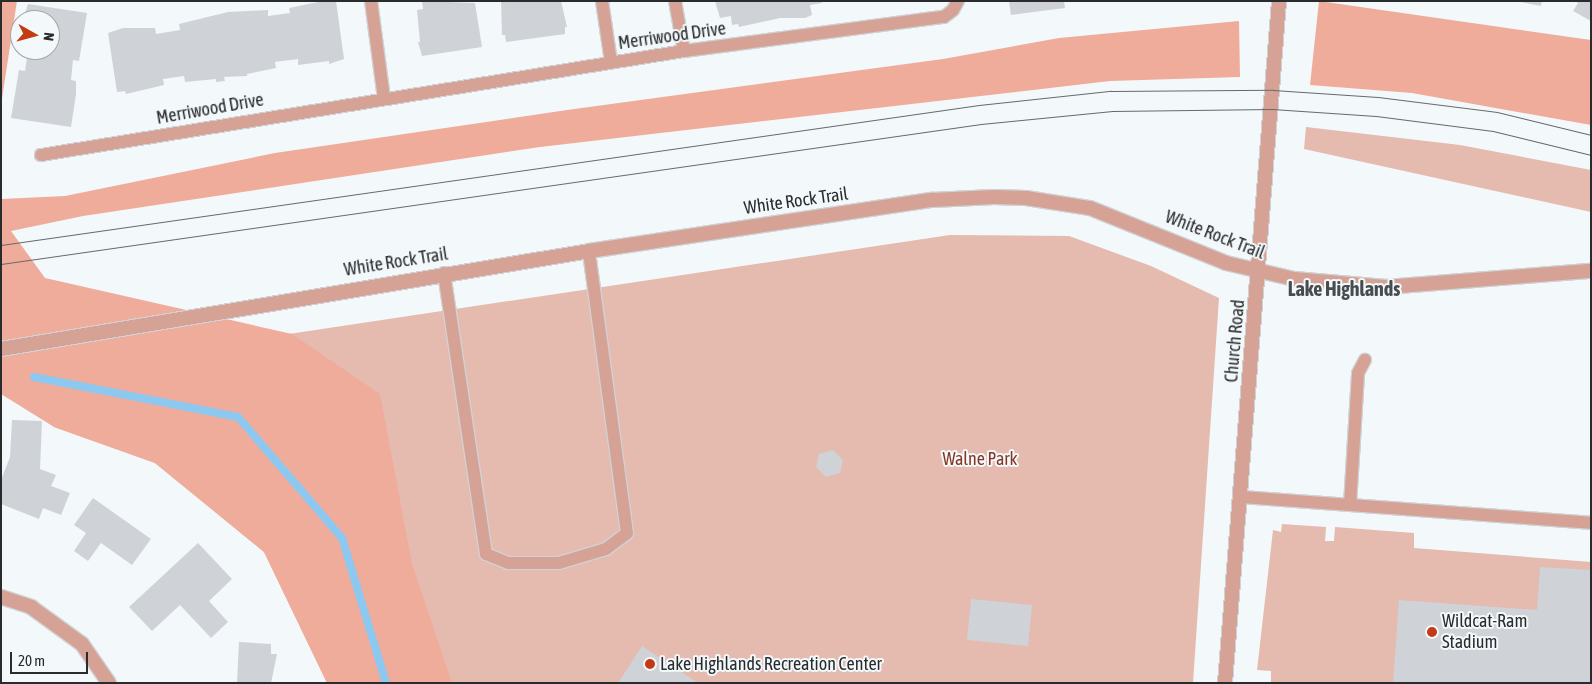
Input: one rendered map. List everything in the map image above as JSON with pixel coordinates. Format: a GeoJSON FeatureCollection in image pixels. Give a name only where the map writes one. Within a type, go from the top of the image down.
{"type":"FeatureCollection","features":[{"type":"Feature","properties":{"kind":"street","name":"Church Road"},"geometry":{"type":"LineString","coordinates":[[1225,683],[1260,273],[1279,1]]}},
{"type":"Feature","properties":{"kind":"street","name":"White Rock Trail"},"geometry":{"type":"LineString","coordinates":[[1,349],[444,274],[932,200],[1018,197],[1090,208],[1260,273],[1386,287],[1591,271]]}},
{"type":"Feature","properties":{"kind":"street"},"geometry":{"type":"LineString","coordinates":[[1,597],[30,607],[82,644],[109,683]]}},
{"type":"Feature","properties":{"kind":"lane"},"geometry":{"type":"LineString","coordinates":[[371,1],[384,98]]}},
{"type":"Feature","properties":{"kind":"lane"},"geometry":{"type":"LineString","coordinates":[[602,1],[611,62]]}},
{"type":"Feature","properties":{"kind":"lane"},"geometry":{"type":"LineString","coordinates":[[675,1],[684,51]]}},
{"type":"Feature","properties":{"kind":"lane","name":"Merriwood Drive"},"geometry":{"type":"LineString","coordinates":[[40,155],[611,62],[944,16],[953,10],[958,1]]}},
{"type":"Feature","properties":{"kind":"lane"},"geometry":{"type":"LineString","coordinates":[[444,274],[486,554],[508,563],[559,563],[606,549],[627,533],[589,251]]}},
{"type":"Feature","properties":{"kind":"lane"},"geometry":{"type":"LineString","coordinates":[[1350,505],[1358,373],[1365,360]]}},
{"type":"Feature","properties":{"kind":"lane"},"geometry":{"type":"LineString","coordinates":[[1241,497],[1591,523]]}},
{"type":"Feature","properties":{"kind":"green space"},"geometry":{"type":"Polygon","coordinates":[[[1306,127],[1460,145],[1591,170],[1591,212],[1304,149],[1306,127]]]}},
{"type":"Feature","properties":{"kind":"green space","name":"Walne Park"},"geometry":{"type":"Polygon","coordinates":[[[950,235],[1069,236],[1151,266],[1219,298],[1193,683],[327,683],[264,552],[155,463],[54,427],[41,371],[950,235]]]}},
{"type":"Feature","properties":{"kind":"green space","name":"Wildcat-Ram Stadium"},"geometry":{"type":"Polygon","coordinates":[[[1282,524],[1326,527],[1325,541],[1334,541],[1335,527],[1414,533],[1414,548],[1591,562],[1591,683],[1271,683],[1271,671],[1257,670],[1273,530],[1281,532],[1282,524]]]}},
{"type":"Feature","properties":{"kind":"shaded area"},"geometry":{"type":"Polygon","coordinates":[[[1,1],[17,1],[16,10],[10,10],[10,46],[1,105],[1,1]]]}},
{"type":"Feature","properties":{"kind":"shaded area"},"geometry":{"type":"Polygon","coordinates":[[[1319,1],[1591,40],[1591,125],[1412,93],[1310,85],[1319,1]]]}},
{"type":"Feature","properties":{"kind":"shaded area"},"geometry":{"type":"Polygon","coordinates":[[[1239,21],[1240,77],[1110,81],[540,147],[83,216],[11,231],[45,278],[292,334],[380,394],[412,564],[452,683],[327,683],[264,552],[155,463],[54,427],[1,394],[1,199],[65,196],[275,153],[567,110],[943,59],[1059,38],[1239,21]]]}},
{"type":"Feature","properties":{"kind":"building"},"geometry":{"type":"Polygon","coordinates":[[[323,1],[336,1],[344,59],[329,64],[329,61],[298,65],[298,59],[275,62],[276,68],[247,74],[247,76],[224,77],[225,81],[216,82],[216,79],[185,82],[184,76],[163,79],[164,85],[126,94],[125,91],[117,92],[108,33],[123,28],[155,28],[156,34],[180,30],[179,24],[228,12],[268,10],[268,16],[290,13],[289,8],[323,1]]]}},
{"type":"Feature","properties":{"kind":"building"},"geometry":{"type":"Polygon","coordinates":[[[422,1],[475,3],[482,47],[422,56],[418,42],[420,42],[417,10],[423,9],[422,1]]]}},
{"type":"Feature","properties":{"kind":"building"},"geometry":{"type":"Polygon","coordinates":[[[501,1],[561,1],[567,27],[565,27],[565,34],[506,42],[505,35],[502,35],[501,1]]]}},
{"type":"Feature","properties":{"kind":"building"},"geometry":{"type":"Polygon","coordinates":[[[715,1],[821,1],[822,3],[810,5],[812,15],[805,18],[780,18],[739,27],[738,24],[732,25],[731,16],[720,18],[715,1]]]}},
{"type":"Feature","properties":{"kind":"building"},"geometry":{"type":"Polygon","coordinates":[[[1009,1],[1064,1],[1065,8],[1011,15],[1009,1]]]}},
{"type":"Feature","properties":{"kind":"building"},"geometry":{"type":"Polygon","coordinates":[[[1515,1],[1542,1],[1541,6],[1515,1]]]}},
{"type":"Feature","properties":{"kind":"building"},"geometry":{"type":"Polygon","coordinates":[[[1575,1],[1591,1],[1591,21],[1573,11],[1578,3],[1575,1]]]}},
{"type":"Feature","properties":{"kind":"building"},"geometry":{"type":"Polygon","coordinates":[[[28,4],[87,13],[79,61],[73,60],[71,80],[76,81],[76,94],[71,127],[11,118],[19,70],[25,71],[27,60],[60,60],[60,10],[26,10],[28,4]]]}},
{"type":"Feature","properties":{"kind":"building"},"geometry":{"type":"Polygon","coordinates":[[[12,420],[42,421],[40,469],[56,475],[51,486],[70,493],[61,515],[43,508],[39,519],[1,504],[1,480],[10,457],[12,420]]]}},
{"type":"Feature","properties":{"kind":"building"},"geometry":{"type":"Polygon","coordinates":[[[833,450],[843,460],[840,473],[826,477],[816,467],[819,454],[833,450]]]}},
{"type":"Feature","properties":{"kind":"building"},"geometry":{"type":"Polygon","coordinates":[[[93,498],[151,539],[132,565],[101,543],[88,561],[74,551],[86,533],[74,525],[93,498]]]}},
{"type":"Feature","properties":{"kind":"building"},"geometry":{"type":"Polygon","coordinates":[[[198,543],[232,579],[209,601],[228,622],[211,638],[180,605],[152,631],[129,607],[198,543]]]}},
{"type":"Feature","properties":{"kind":"building"},"geometry":{"type":"Polygon","coordinates":[[[1540,567],[1591,570],[1591,683],[1393,683],[1399,600],[1537,610],[1540,567]]]}},
{"type":"Feature","properties":{"kind":"building"},"geometry":{"type":"Polygon","coordinates":[[[971,599],[1032,605],[1028,646],[967,640],[971,599]]]}},
{"type":"Feature","properties":{"kind":"building"},"geometry":{"type":"Polygon","coordinates":[[[239,642],[271,644],[271,654],[277,654],[271,683],[237,683],[239,642]]]}},
{"type":"Feature","properties":{"kind":"building","name":"Lake Highlands Recreation Center"},"geometry":{"type":"Polygon","coordinates":[[[642,646],[698,683],[618,683],[642,646]]]}},
{"type":"Feature","properties":{"kind":"waterway"},"geometry":{"type":"LineString","coordinates":[[34,377],[238,417],[342,538],[386,683]]}},
{"type":"Feature","properties":{"kind":"tram line"},"geometry":{"type":"LineString","coordinates":[[1,245],[979,105],[1111,91],[1273,90],[1378,97],[1497,112],[1591,135]]}},
{"type":"Feature","properties":{"kind":"tram line"},"geometry":{"type":"LineString","coordinates":[[1,264],[981,124],[1112,111],[1272,109],[1376,116],[1493,131],[1591,155]]}},
{"type":"Feature","properties":{"kind":"place","name":"Wildcat-Ram Stadium"},"geometry":{"type":"Point","coordinates":[1432,632]}},
{"type":"Feature","properties":{"kind":"place","name":"Lake Highlands Recreation Center"},"geometry":{"type":"Point","coordinates":[650,664]}},
{"type":"Feature","properties":{"kind":"district","name":"Lake Highlands"},"geometry":{"type":"Point","coordinates":[1344,288]}}]}
